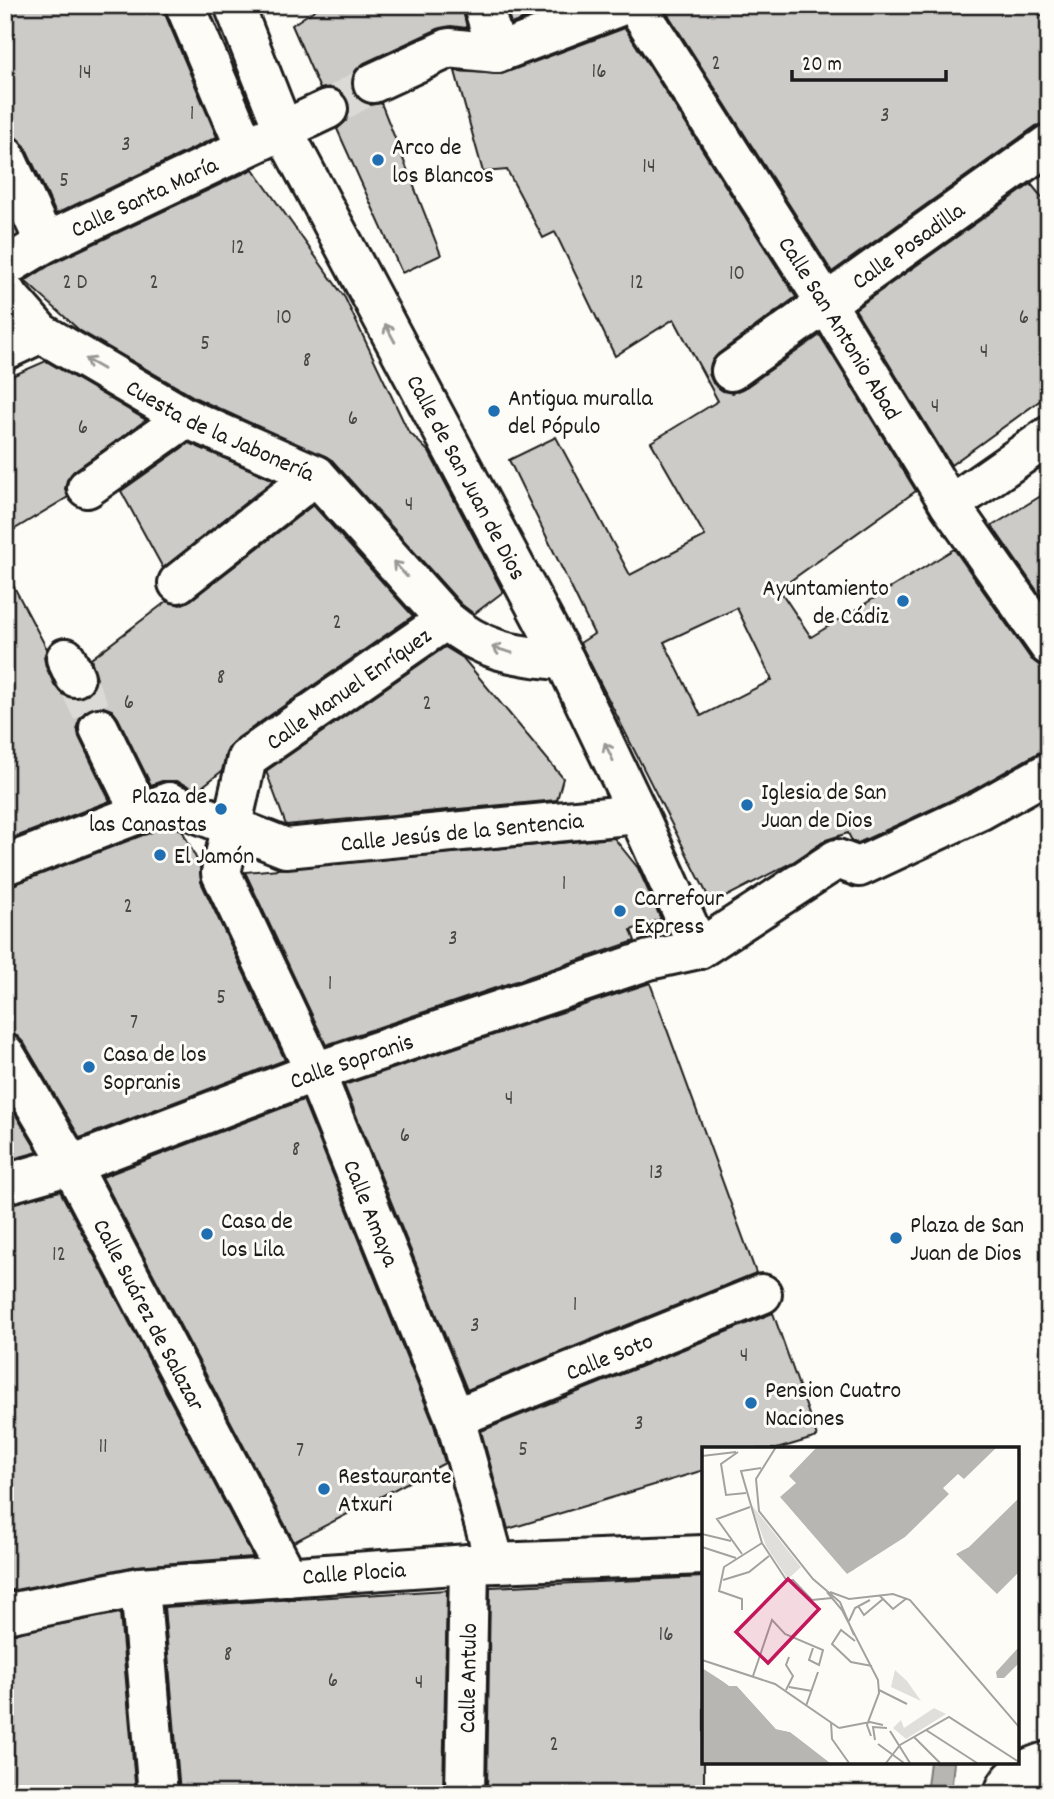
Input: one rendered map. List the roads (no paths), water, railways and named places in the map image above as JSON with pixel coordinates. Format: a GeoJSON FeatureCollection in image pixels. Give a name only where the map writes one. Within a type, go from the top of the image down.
{"type":"FeatureCollection","features":[{"type":"Feature","properties":{"kind":"street"},"geometry":{"type":"LineString","coordinates":[[185,5],[245,147]]}},
{"type":"Feature","properties":{"kind":"street","name":"Calle de San Juan de Dios"},"geometry":{"type":"LineString","coordinates":[[234,5],[284,132],[565,660],[699,949]]}},
{"type":"Feature","properties":{"kind":"street"},"geometry":{"type":"LineString","coordinates":[[483,5],[497,53]]}},
{"type":"Feature","properties":{"kind":"street"},"geometry":{"type":"LineString","coordinates":[[373,83],[449,48],[497,53],[623,5]]}},
{"type":"Feature","properties":{"kind":"street","name":"Calle San Antonio Abad"},"geometry":{"type":"LineString","coordinates":[[636,5],[826,303],[950,505],[1049,646]]}},
{"type":"Feature","properties":{"kind":"street","name":"Calle Santa María"},"geometry":{"type":"LineString","coordinates":[[5,267],[45,243],[328,109]]}},
{"type":"Feature","properties":{"kind":"street"},"geometry":{"type":"LineString","coordinates":[[5,156],[45,243]]}},
{"type":"Feature","properties":{"kind":"street","name":"Calle Posadilla"},"geometry":{"type":"LineString","coordinates":[[731,371],[826,303],[1043,162]]}},
{"type":"Feature","properties":{"kind":"street","name":"Cuesta de la Jabonería"},"geometry":{"type":"LineString","coordinates":[[5,292],[41,333],[186,418],[316,475],[446,620]]}},
{"type":"Feature","properties":{"kind":"street"},"geometry":{"type":"LineString","coordinates":[[5,350],[41,333]]}},
{"type":"Feature","properties":{"kind":"street"},"geometry":{"type":"LineString","coordinates":[[87,488],[186,418]]}},
{"type":"Feature","properties":{"kind":"street"},"geometry":{"type":"LineString","coordinates":[[950,505],[1048,438]]}},
{"type":"Feature","properties":{"kind":"street"},"geometry":{"type":"LineString","coordinates":[[178,583],[316,475]]}},
{"type":"Feature","properties":{"kind":"street","name":"Calle Manuel Enríquez"},"geometry":{"type":"LineString","coordinates":[[231,827],[247,758],[446,620],[480,644],[522,656],[565,660]]}},
{"type":"Feature","properties":{"kind":"street"},"geometry":{"type":"LineString","coordinates":[[99,728],[155,808]]}},
{"type":"Feature","properties":{"kind":"street"},"geometry":{"type":"LineString","coordinates":[[699,949],[837,859],[859,867],[981,810],[1049,772]]}},
{"type":"Feature","properties":{"kind":"street"},"geometry":{"type":"LineString","coordinates":[[5,865],[155,808],[231,827]]}},
{"type":"Feature","properties":{"kind":"street","name":"Calle Jesús de la Sentencia"},"geometry":{"type":"LineString","coordinates":[[231,827],[286,848],[638,814]]}},
{"type":"Feature","properties":{"kind":"street","name":"Calle Amaya"},"geometry":{"type":"LineString","coordinates":[[231,827],[221,873],[316,1072],[456,1418],[482,1563]]}},
{"type":"Feature","properties":{"kind":"street","name":"Calle Sopranis"},"geometry":{"type":"LineString","coordinates":[[5,1184],[71,1165],[316,1072],[649,960],[699,949]]}},
{"type":"Feature","properties":{"kind":"street","name":"Calle Suárez de Salazar"},"geometry":{"type":"LineString","coordinates":[[5,1054],[71,1165],[288,1577]]}},
{"type":"Feature","properties":{"kind":"street","name":"Calle Soto"},"geometry":{"type":"LineString","coordinates":[[456,1418],[762,1294]]}},
{"type":"Feature","properties":{"kind":"street","name":"Calle Plocia"},"geometry":{"type":"LineString","coordinates":[[5,1614],[140,1587],[482,1563],[702,1555]]}},
{"type":"Feature","properties":{"kind":"street","name":"Calle Antulo"},"geometry":{"type":"LineString","coordinates":[[465,1794],[482,1563]]}},
{"type":"Feature","properties":{"kind":"street"},"geometry":{"type":"LineString","coordinates":[[140,1587],[158,1794]]}},
{"type":"Feature","properties":{"kind":"street"},"geometry":{"type":"LineString","coordinates":[[1004,1794],[1005,1788],[1024,1768],[1049,1761]]}},
{"type":"Feature","properties":{"kind":"tunnel"},"geometry":{"type":"LineString","coordinates":[[328,109],[373,83]]}},
{"type":"Feature","properties":{"kind":"tunnel"},"geometry":{"type":"LineString","coordinates":[[75,677],[99,728]]}},
{"type":"Feature","properties":{"kind":"place","name":"Arco de los Blancos"},"geometry":{"type":"Point","coordinates":[378,160]}},
{"type":"Feature","properties":{"kind":"place","name":"Antigua muralla del Pópulo"},"geometry":{"type":"Point","coordinates":[494,411]}},
{"type":"Feature","properties":{"kind":"place","name":"Ayuntamiento de Cádiz"},"geometry":{"type":"Point","coordinates":[903,601]}},
{"type":"Feature","properties":{"kind":"place","name":"Iglesia de San Juan de Dios"},"geometry":{"type":"Point","coordinates":[747,805]}},
{"type":"Feature","properties":{"kind":"place","name":"Plaza de las Canastas"},"geometry":{"type":"Point","coordinates":[221,809]}},
{"type":"Feature","properties":{"kind":"place","name":"El Jamón"},"geometry":{"type":"Point","coordinates":[160,855]}},
{"type":"Feature","properties":{"kind":"place","name":"Carrefour Express"},"geometry":{"type":"Point","coordinates":[620,911]}},
{"type":"Feature","properties":{"kind":"place","name":"Casa de los Sopranis"},"geometry":{"type":"Point","coordinates":[89,1067]}},
{"type":"Feature","properties":{"kind":"place","name":"Casa de los Lila"},"geometry":{"type":"Point","coordinates":[207,1234]}},
{"type":"Feature","properties":{"kind":"place","name":"Plaza de San Juan de Dios"},"geometry":{"type":"Point","coordinates":[896,1238]}},
{"type":"Feature","properties":{"kind":"place","name":"Pension Cuatro Naciones"},"geometry":{"type":"Point","coordinates":[751,1403]}},
{"type":"Feature","properties":{"kind":"place","name":"Restaurante Atxuri"},"geometry":{"type":"Point","coordinates":[324,1489]}}]}
